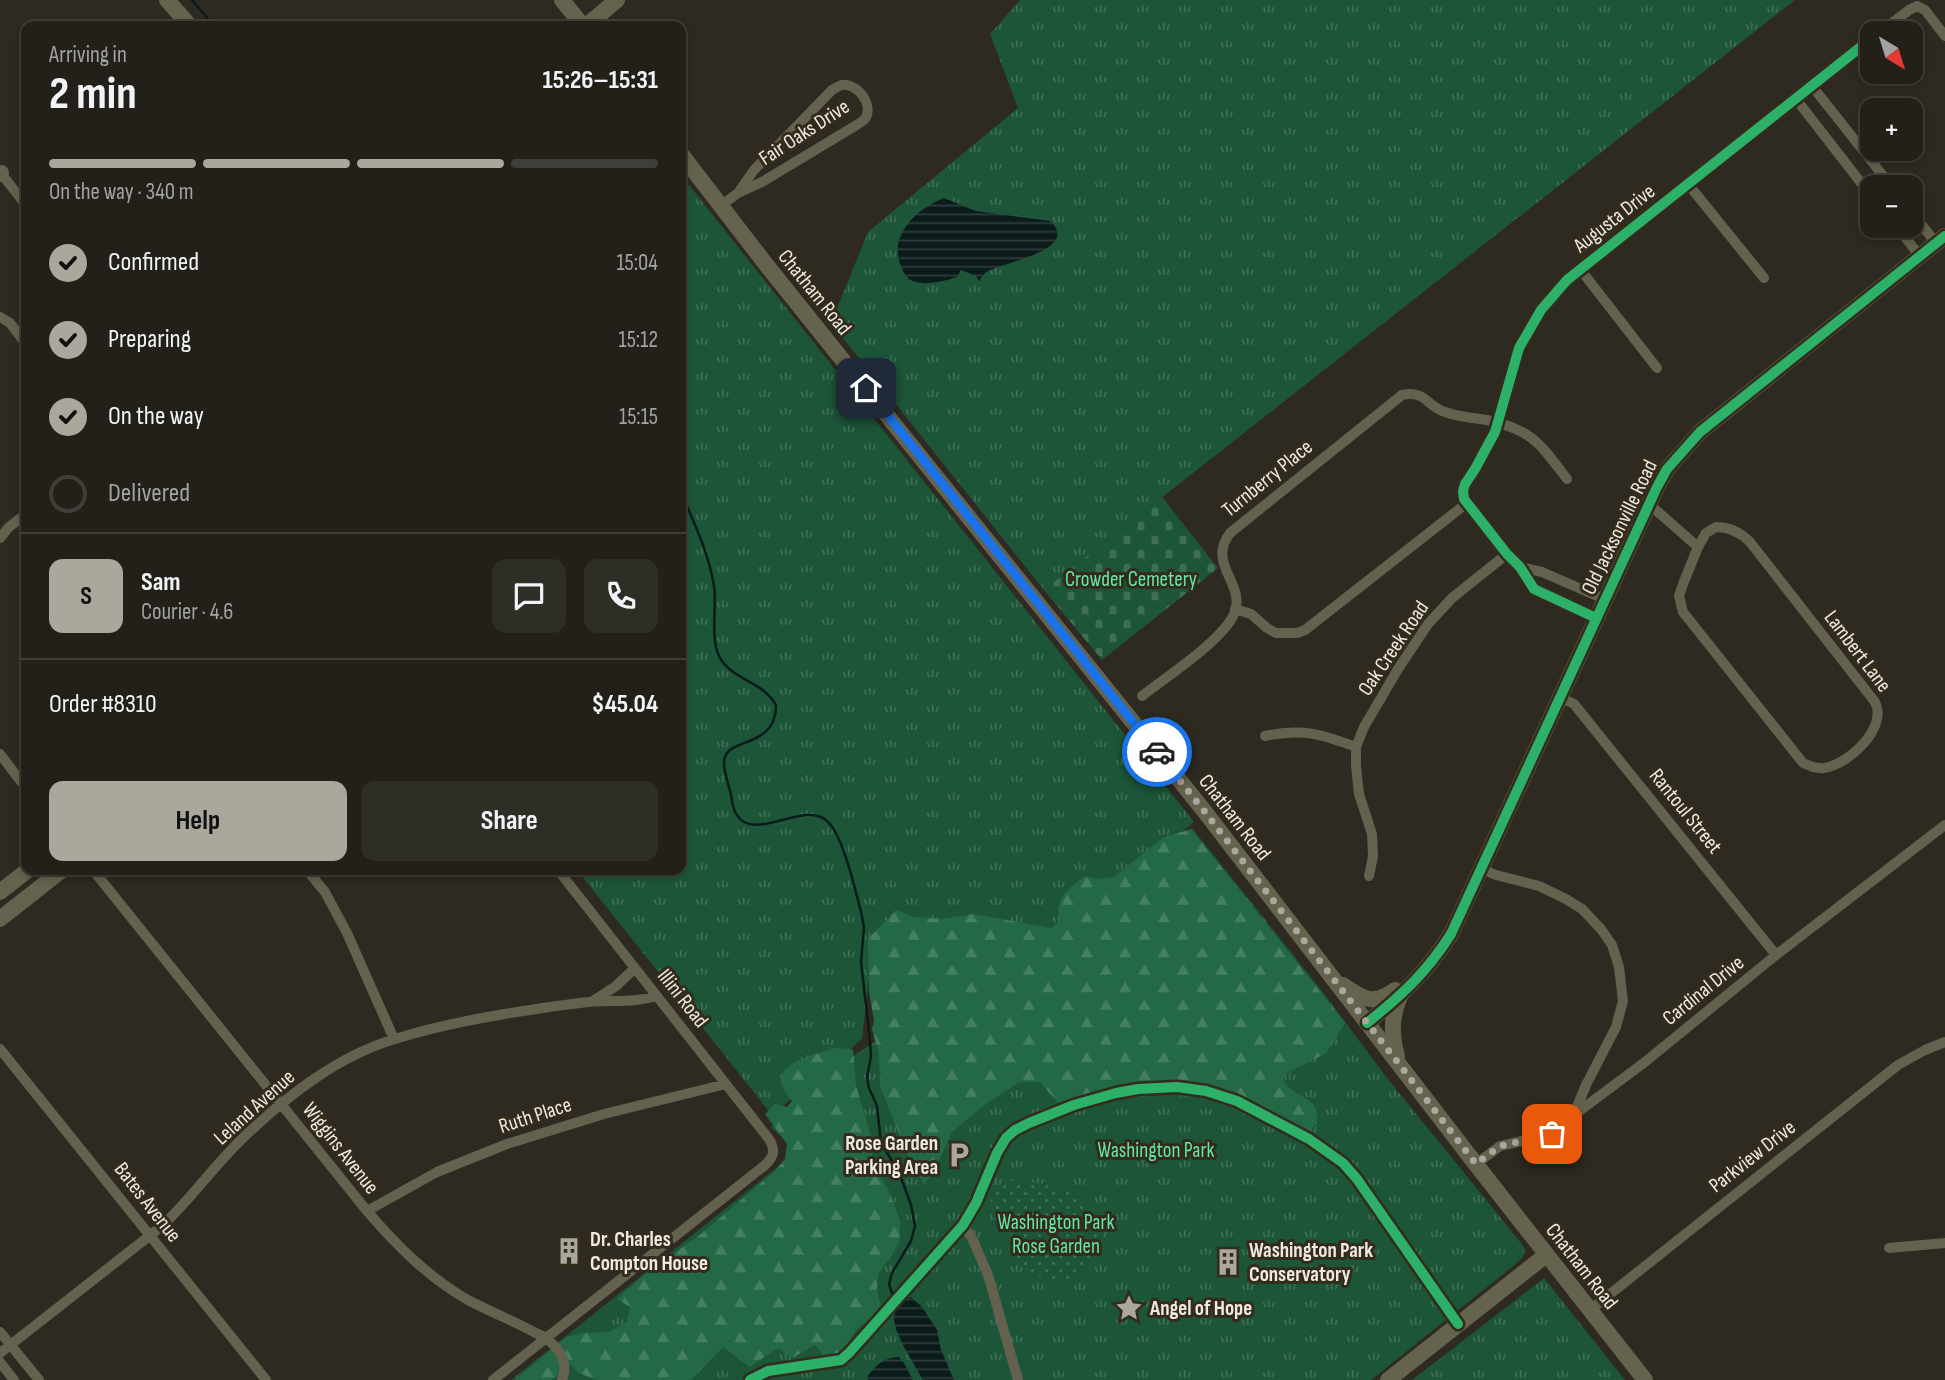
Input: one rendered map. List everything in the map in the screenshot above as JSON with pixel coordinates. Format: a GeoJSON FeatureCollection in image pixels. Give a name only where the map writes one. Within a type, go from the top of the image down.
{"type":"FeatureCollection","features":[{"type":"Feature","properties":{"kind":"main road"},"geometry":{"type":"LineString","coordinates":[[167,0],[186,21]]}},
{"type":"Feature","properties":{"kind":"main road"},"geometry":{"type":"LineString","coordinates":[[562,0],[581,21]]}},
{"type":"Feature","properties":{"kind":"main road"},"geometry":{"type":"LineString","coordinates":[[591,21],[617,0]]}},
{"type":"Feature","properties":{"kind":"main road","name":"Chatham Road"},"geometry":{"type":"LineString","coordinates":[[686,161],[1197,801],[1645,1380]]}},
{"type":"Feature","properties":{"kind":"main road","name":"Old Jacksonville Road"},"geometry":{"type":"LineString","coordinates":[[1367,1023],[1427,968],[1451,934],[1604,599],[1667,469],[1700,432],[1940,240]]}},
{"type":"Feature","properties":{"kind":"main road"},"geometry":{"type":"LineString","coordinates":[[0,892],[22,875]]}},
{"type":"Feature","properties":{"kind":"main road"},"geometry":{"type":"LineString","coordinates":[[0,919],[56,875]]}},
{"type":"Feature","properties":{"kind":"main road"},"geometry":{"type":"LineString","coordinates":[[1334,979],[1357,995],[1379,1000],[1394,991],[1427,959],[1439,953]]}},
{"type":"Feature","properties":{"kind":"main road"},"geometry":{"type":"LineString","coordinates":[[1399,1065],[1391,1031],[1400,995]]}},
{"type":"Feature","properties":{"kind":"main road"},"geometry":{"type":"LineString","coordinates":[[1388,1380],[1546,1255]]}},
{"type":"Feature","properties":{"kind":"street"},"geometry":{"type":"LineString","coordinates":[[1895,21],[1917,3],[1945,36]]}},
{"type":"Feature","properties":{"kind":"street","name":"Augusta Drive"},"geometry":{"type":"LineString","coordinates":[[1467,503],[1463,491],[1465,484],[1489,445],[1514,363],[1528,329],[1554,293],[1580,269],[1860,48]]}},
{"type":"Feature","properties":{"kind":"street","name":"Fair Oaks Drive"},"geometry":{"type":"LineString","coordinates":[[720,206],[737,193],[762,182],[865,118],[866,102],[858,90],[841,85],[832,90],[754,170],[737,193]]}},
{"type":"Feature","properties":{"kind":"street"},"geometry":{"type":"LineString","coordinates":[[1812,86],[1882,175]]}},
{"type":"Feature","properties":{"kind":"street"},"geometry":{"type":"LineString","coordinates":[[1796,99],[1860,181]]}},
{"type":"Feature","properties":{"kind":"street"},"geometry":{"type":"LineString","coordinates":[[1858,178],[1875,166]]}},
{"type":"Feature","properties":{"kind":"street"},"geometry":{"type":"LineString","coordinates":[[0,173],[21,199]]}},
{"type":"Feature","properties":{"kind":"street"},"geometry":{"type":"LineString","coordinates":[[1688,184],[1764,278]]}},
{"type":"Feature","properties":{"kind":"street"},"geometry":{"type":"LineString","coordinates":[[1923,224],[1940,240]]}},
{"type":"Feature","properties":{"kind":"street"},"geometry":{"type":"LineString","coordinates":[[1906,238],[1920,256]]}},
{"type":"Feature","properties":{"kind":"street"},"geometry":{"type":"LineString","coordinates":[[1580,269],[1657,368]]}},
{"type":"Feature","properties":{"kind":"street"},"geometry":{"type":"LineString","coordinates":[[0,317],[10,323],[21,337]]}},
{"type":"Feature","properties":{"kind":"street","name":"Turnberry Place"},"geometry":{"type":"LineString","coordinates":[[1236,609],[1236,593],[1223,565],[1223,542],[1230,533],[1402,395],[1416,394],[1426,398],[1442,412],[1497,423]]}},
{"type":"Feature","properties":{"kind":"street"},"geometry":{"type":"LineString","coordinates":[[1497,423],[1527,434],[1538,442],[1567,479]]}},
{"type":"Feature","properties":{"kind":"street"},"geometry":{"type":"LineString","coordinates":[[1142,696],[1219,636],[1236,609],[1251,614],[1276,632],[1287,634],[1305,630],[1467,503],[1520,567],[1534,589],[1596,618]]}},
{"type":"Feature","properties":{"kind":"street"},"geometry":{"type":"LineString","coordinates":[[1649,504],[1698,547]]}},
{"type":"Feature","properties":{"kind":"street"},"geometry":{"type":"LineString","coordinates":[[0,538],[21,518]]}},
{"type":"Feature","properties":{"kind":"street","name":"Lambert Lane"},"geometry":{"type":"LineString","coordinates":[[1716,527],[1726,527],[1743,536],[1875,702],[1879,710],[1875,726],[1868,739],[1845,758],[1824,768],[1803,763],[1683,612],[1679,596],[1698,547],[1706,533],[1716,527]]}},
{"type":"Feature","properties":{"kind":"street","name":"Oak Creek Road"},"geometry":{"type":"LineString","coordinates":[[1369,876],[1373,856],[1372,834],[1356,781],[1356,747],[1364,727],[1428,624],[1452,598],[1507,554]]}},
{"type":"Feature","properties":{"kind":"street"},"geometry":{"type":"LineString","coordinates":[[1520,567],[1542,572],[1604,599]]}},
{"type":"Feature","properties":{"kind":"street","name":"Rantoul Street"},"geometry":{"type":"LineString","coordinates":[[1560,697],[1574,704],[1776,955]]}},
{"type":"Feature","properties":{"kind":"street"},"geometry":{"type":"LineString","coordinates":[[1265,736],[1303,732],[1322,735],[1356,747]]}},
{"type":"Feature","properties":{"kind":"street"},"geometry":{"type":"LineString","coordinates":[[0,754],[21,781]]}},
{"type":"Feature","properties":{"kind":"street","name":"Cardinal Drive"},"geometry":{"type":"LineString","coordinates":[[1476,1164],[1500,1146],[1552,1134],[1776,955],[1945,825]]}},
{"type":"Feature","properties":{"kind":"street"},"geometry":{"type":"LineString","coordinates":[[1482,869],[1539,886],[1566,899],[1581,909],[1601,929],[1612,945],[1619,967],[1623,1001],[1616,1027],[1574,1115]]}},
{"type":"Feature","properties":{"kind":"street","name":"Wiggins Avenue"},"geometry":{"type":"LineString","coordinates":[[97,875],[367,1212],[406,1255],[445,1286],[470,1301],[546,1338]]}},
{"type":"Feature","properties":{"kind":"street"},"geometry":{"type":"LineString","coordinates":[[311,875],[325,892],[347,933],[394,1039]]}},
{"type":"Feature","properties":{"kind":"street","name":"Illini Road"},"geometry":{"type":"LineString","coordinates":[[546,1338],[764,1166],[774,1152],[769,1139],[562,875]]}},
{"type":"Feature","properties":{"kind":"street"},"geometry":{"type":"LineString","coordinates":[[591,1002],[616,986],[635,968]]}},
{"type":"Feature","properties":{"kind":"street","name":"Leland Avenue"},"geometry":{"type":"LineString","coordinates":[[0,1353],[149,1236],[179,1210],[243,1138],[281,1104],[335,1066],[394,1039],[477,1019],[591,1002],[641,1001],[657,996]]}},
{"type":"Feature","properties":{"kind":"street","name":"Parkview Drive"},"geometry":{"type":"LineString","coordinates":[[1590,1310],[1898,1065],[1945,1042]]}},
{"type":"Feature","properties":{"kind":"street","name":"Bates Avenue"},"geometry":{"type":"LineString","coordinates":[[0,1049],[266,1380]]}},
{"type":"Feature","properties":{"kind":"street","name":"Ruth Place"},"geometry":{"type":"LineString","coordinates":[[367,1212],[437,1172],[507,1144],[604,1114],[726,1084]]}},
{"type":"Feature","properties":{"kind":"street"},"geometry":{"type":"LineString","coordinates":[[750,1380],[768,1371],[841,1360],[849,1353],[963,1225],[983,1189],[997,1153],[1006,1138],[1015,1130],[1074,1105],[1138,1089],[1177,1087],[1206,1091],[1231,1099],[1326,1150],[1343,1163],[1357,1179],[1458,1324]]}},
{"type":"Feature","properties":{"kind":"street"},"geometry":{"type":"LineString","coordinates":[[963,1225],[972,1238],[988,1275],[1018,1380]]}},
{"type":"Feature","properties":{"kind":"street"},"geometry":{"type":"LineString","coordinates":[[1889,1248],[1945,1243]]}},
{"type":"Feature","properties":{"kind":"street"},"geometry":{"type":"LineString","coordinates":[[0,1332],[39,1380]]}},
{"type":"Feature","properties":{"kind":"street"},"geometry":{"type":"LineString","coordinates":[[493,1380],[546,1338],[565,1362],[562,1380]]}},
{"type":"Feature","properties":{"kind":"street"},"geometry":{"type":"LineString","coordinates":[[0,1362],[14,1380]]}},
{"type":"Feature","properties":{"kind":"green space"},"geometry":{"type":"Polygon","coordinates":[[[1020,0],[1795,0],[1044,590],[831,323],[868,232],[1018,108],[990,34],[1020,0]]]}},
{"type":"Feature","properties":{"kind":"green space"},"geometry":{"type":"Polygon","coordinates":[[[686,181],[1194,822],[1039,948],[872,952],[862,1039],[772,1115],[581,875],[686,875],[686,181]]]}},
{"type":"Feature","properties":{"kind":"green space","name":"Crowder Cemetery"},"geometry":{"type":"Polygon","coordinates":[[[1162,497],[1218,568],[1102,660],[1044,590],[1162,497]]]}},
{"type":"Feature","properties":{"kind":"green space","name":"Washington Park"},"geometry":{"type":"Polygon","coordinates":[[[1192,828],[1322,991],[1387,1078],[1521,1243],[1526,1251],[1512,1267],[1371,1380],[511,1380],[785,1161],[791,1149],[771,1127],[856,1054],[1041,952],[1192,828]]]}},
{"type":"Feature","properties":{"kind":"green space"},"geometry":{"type":"Polygon","coordinates":[[[1191,829],[1345,1023],[1326,1053],[1283,1075],[1289,1087],[1314,1106],[1317,1124],[1308,1131],[1242,1096],[1218,1088],[1166,1081],[1136,1083],[1060,1105],[1040,1082],[1019,1082],[983,1106],[952,1132],[936,1167],[924,1185],[908,1156],[880,1086],[879,1054],[872,1029],[874,1021],[869,991],[868,939],[896,910],[914,917],[941,919],[973,914],[1051,928],[1060,922],[1059,907],[1064,895],[1085,876],[1097,879],[1114,877],[1164,837],[1191,829]]]}},
{"type":"Feature","properties":{"kind":"green space"},"geometry":{"type":"Polygon","coordinates":[[[835,1048],[853,1049],[856,1085],[871,1137],[873,1163],[889,1191],[900,1221],[900,1240],[878,1274],[877,1290],[881,1308],[856,1330],[841,1355],[827,1359],[815,1345],[792,1358],[778,1348],[750,1367],[723,1347],[691,1380],[596,1380],[577,1372],[571,1364],[551,1380],[515,1380],[566,1337],[582,1333],[609,1332],[627,1322],[630,1307],[617,1299],[644,1275],[701,1234],[775,1171],[785,1159],[787,1144],[765,1114],[775,1104],[787,1107],[792,1101],[781,1082],[782,1075],[801,1059],[835,1048]]]}},
{"type":"Feature","properties":{"kind":"green space","name":"Washington Park Rose Garden"},"geometry":{"type":"Polygon","coordinates":[[[1006,1179],[1058,1187],[1074,1193],[1093,1208],[1102,1225],[1102,1243],[1094,1260],[1082,1273],[1066,1280],[1047,1280],[1028,1270],[1015,1256],[990,1200],[1006,1179]]]}},
{"type":"Feature","properties":{"kind":"green space"},"geometry":{"type":"Polygon","coordinates":[[[1544,1278],[1625,1380],[1412,1380],[1544,1278]]]}},
{"type":"Feature","properties":{"kind":"shaded area"},"geometry":{"type":"Polygon","coordinates":[[[944,198],[976,211],[1050,221],[1057,231],[1055,240],[1047,248],[985,273],[979,281],[976,276],[961,270],[957,277],[941,281],[913,281],[907,277],[900,264],[898,253],[902,233],[916,215],[944,198]]]}},
{"type":"Feature","properties":{"kind":"shaded area"},"geometry":{"type":"Polygon","coordinates":[[[911,1297],[922,1307],[937,1330],[941,1350],[954,1380],[923,1380],[897,1332],[894,1318],[896,1311],[911,1297]]]}},
{"type":"Feature","properties":{"kind":"shaded area"},"geometry":{"type":"Polygon","coordinates":[[[899,1357],[913,1380],[868,1380],[867,1377],[880,1363],[899,1357]]]}},
{"type":"Feature","properties":{"kind":"waterway"},"geometry":{"type":"LineString","coordinates":[[192,0],[210,21]]}},
{"type":"Feature","properties":{"kind":"waterway"},"geometry":{"type":"LineString","coordinates":[[686,504],[701,538],[712,574],[715,594],[714,631],[719,656],[724,664],[763,691],[776,705],[774,720],[768,730],[726,754],[724,767],[735,811],[745,822],[755,825],[806,815],[827,821],[844,851],[856,893],[864,928],[861,962],[871,1056],[867,1078],[877,1106],[881,1143],[899,1172],[911,1205],[915,1226],[911,1241],[892,1273],[889,1284],[894,1299]]}},
{"type":"Feature","properties":{"kind":"cycle path"},"geometry":{"type":"LineString","coordinates":[[1596,618],[1534,589],[1520,567],[1464,499],[1465,484],[1495,432],[1519,348],[1541,310],[1567,280],[1860,48]]}},
{"type":"Feature","properties":{"kind":"cycle path"},"geometry":{"type":"LineString","coordinates":[[1367,1023],[1413,982],[1451,934],[1667,469],[1700,432],[1945,236]]}},
{"type":"Feature","properties":{"kind":"cycle path"},"geometry":{"type":"LineString","coordinates":[[750,1380],[768,1371],[841,1360],[849,1353],[963,1225],[976,1203],[997,1153],[1006,1138],[1015,1130],[1074,1105],[1138,1089],[1177,1087],[1206,1091],[1237,1101],[1309,1139],[1343,1163],[1458,1324]]}},
{"type":"Feature","properties":{"kind":"way so far"},"geometry":{"type":"LineString","coordinates":[[1157,752],[1476,1164],[1500,1146],[1552,1134]]}},
{"type":"Feature","properties":{"kind":"place","name":"Rose Garden Parking Area"},"geometry":{"type":"Point","coordinates":[959,1155]}},
{"type":"Feature","properties":{"kind":"place","name":"Dr. Charles Compton House"},"geometry":{"type":"Point","coordinates":[569,1251]}},
{"type":"Feature","properties":{"kind":"place","name":"Washington Park Conservatory"},"geometry":{"type":"Point","coordinates":[1228,1262]}},
{"type":"Feature","properties":{"kind":"place","name":"Angel of Hope"},"geometry":{"type":"Point","coordinates":[1129,1308]}},
{"type":"Feature","properties":{"kind":"route"},"geometry":{"type":"LineString","coordinates":[[866,388],[1157,752]]}}]}
